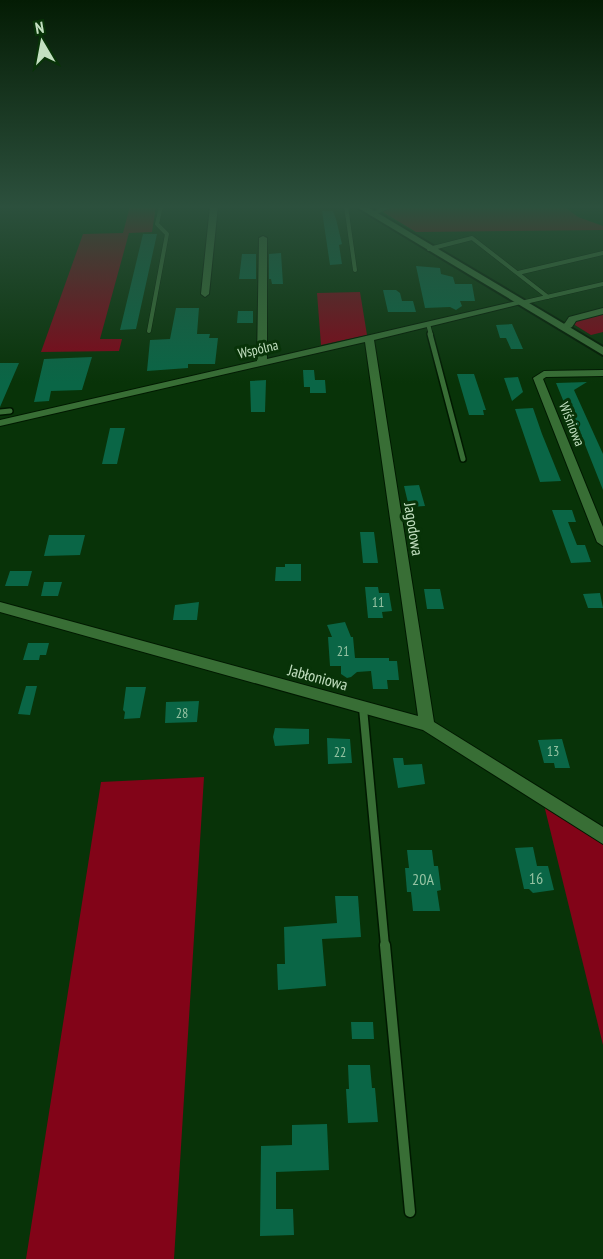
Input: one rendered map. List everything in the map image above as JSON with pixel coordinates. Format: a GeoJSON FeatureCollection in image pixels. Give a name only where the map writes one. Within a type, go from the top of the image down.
{"type":"FeatureCollection","features":[{"type":"Feature","properties":{"kind":"street"},"geometry":{"type":"LineString","coordinates":[[205,294],[208,265]]}},
{"type":"Feature","properties":{"kind":"street"},"geometry":{"type":"LineString","coordinates":[[262,362],[263,265]]}},
{"type":"Feature","properties":{"kind":"street"},"geometry":{"type":"LineString","coordinates":[[456,265],[603,352]]}},
{"type":"Feature","properties":{"kind":"street","name":"Wspólna"},"geometry":{"type":"LineString","coordinates":[[0,423],[521,303]]}},
{"type":"Feature","properties":{"kind":"street"},"geometry":{"type":"LineString","coordinates":[[563,328],[569,325],[572,319],[603,311]]}},
{"type":"Feature","properties":{"kind":"street","name":"Jagodowa"},"geometry":{"type":"LineString","coordinates":[[369,338],[427,725]]}},
{"type":"Feature","properties":{"kind":"street","name":"Wiśniowa"},"geometry":{"type":"LineString","coordinates":[[603,373],[544,374],[538,378],[603,542]]}},
{"type":"Feature","properties":{"kind":"street","name":"Jabłoniowa"},"geometry":{"type":"LineString","coordinates":[[0,607],[427,725],[603,836]]}},
{"type":"Feature","properties":{"kind":"lane"},"geometry":{"type":"LineString","coordinates":[[149,331],[161,265]]}},
{"type":"Feature","properties":{"kind":"lane"},"geometry":{"type":"LineString","coordinates":[[354,265],[355,270]]}},
{"type":"Feature","properties":{"kind":"lane"},"geometry":{"type":"LineString","coordinates":[[507,265],[548,297]]}},
{"type":"Feature","properties":{"kind":"lane"},"geometry":{"type":"LineString","coordinates":[[518,273],[555,265]]}},
{"type":"Feature","properties":{"kind":"lane"},"geometry":{"type":"LineString","coordinates":[[521,303],[603,284]]}},
{"type":"Feature","properties":{"kind":"lane"},"geometry":{"type":"LineString","coordinates":[[428,324],[463,459]]}},
{"type":"Feature","properties":{"kind":"lane"},"geometry":{"type":"LineString","coordinates":[[0,412],[10,411]]}},
{"type":"Feature","properties":{"kind":"lane"},"geometry":{"type":"LineString","coordinates":[[363,708],[410,1212]]}},
{"type":"Feature","properties":{"kind":"shaded area"},"geometry":{"type":"Polygon","coordinates":[[[72,265],[120,265],[100,339],[122,339],[119,351],[41,352],[72,265]]]}},
{"type":"Feature","properties":{"kind":"shaded area"},"geometry":{"type":"Polygon","coordinates":[[[360,292],[367,335],[321,345],[317,293],[360,292]]]}},
{"type":"Feature","properties":{"kind":"shaded area"},"geometry":{"type":"Polygon","coordinates":[[[603,314],[603,332],[591,335],[570,322],[603,314]]]}},
{"type":"Feature","properties":{"kind":"shaded area"},"geometry":{"type":"Polygon","coordinates":[[[204,777],[174,1259],[26,1259],[101,782],[204,777]]]}},
{"type":"Feature","properties":{"kind":"shaded area"},"geometry":{"type":"Polygon","coordinates":[[[544,805],[603,844],[603,1045],[544,805]]]}},
{"type":"Feature","properties":{"kind":"building"},"geometry":{"type":"Polygon","coordinates":[[[136,265],[150,265],[136,329],[120,330],[136,265]]]}},
{"type":"Feature","properties":{"kind":"building"},"geometry":{"type":"Polygon","coordinates":[[[241,265],[256,265],[256,279],[239,279],[241,265]]]}},
{"type":"Feature","properties":{"kind":"building"},"geometry":{"type":"Polygon","coordinates":[[[269,265],[282,265],[283,284],[272,284],[269,279],[269,265]]]}},
{"type":"Feature","properties":{"kind":"building"},"geometry":{"type":"Polygon","coordinates":[[[416,266],[440,268],[441,274],[453,277],[455,284],[472,284],[475,301],[460,301],[462,306],[456,310],[450,307],[425,308],[416,266]]]}},
{"type":"Feature","properties":{"kind":"building"},"geometry":{"type":"Polygon","coordinates":[[[383,290],[396,290],[400,293],[402,301],[413,301],[416,312],[388,312],[383,290]]]}},
{"type":"Feature","properties":{"kind":"building"},"geometry":{"type":"Polygon","coordinates":[[[176,308],[199,308],[197,334],[210,334],[209,338],[218,338],[215,364],[188,364],[188,368],[147,371],[150,340],[170,339],[176,308]]]}},
{"type":"Feature","properties":{"kind":"building"},"geometry":{"type":"Polygon","coordinates":[[[238,311],[253,311],[253,323],[237,323],[238,311]]]}},
{"type":"Feature","properties":{"kind":"building"},"geometry":{"type":"Polygon","coordinates":[[[512,324],[523,349],[511,349],[506,338],[500,338],[496,325],[512,324]]]}},
{"type":"Feature","properties":{"kind":"building"},"geometry":{"type":"Polygon","coordinates":[[[92,357],[82,390],[51,391],[49,401],[34,402],[44,359],[92,357]]]}},
{"type":"Feature","properties":{"kind":"building"},"geometry":{"type":"Polygon","coordinates":[[[0,363],[19,363],[0,407],[0,363]]]}},
{"type":"Feature","properties":{"kind":"building"},"geometry":{"type":"Polygon","coordinates":[[[303,370],[314,370],[315,380],[325,380],[326,393],[310,393],[310,387],[304,387],[303,370]]]}},
{"type":"Feature","properties":{"kind":"building"},"geometry":{"type":"Polygon","coordinates":[[[457,374],[474,374],[486,410],[483,410],[484,415],[469,415],[457,374]]]}},
{"type":"Feature","properties":{"kind":"building"},"geometry":{"type":"Polygon","coordinates":[[[518,377],[523,392],[512,401],[504,378],[518,377]]]}},
{"type":"Feature","properties":{"kind":"building"},"geometry":{"type":"Polygon","coordinates":[[[266,380],[265,412],[251,412],[250,381],[266,380]]]}},
{"type":"Feature","properties":{"kind":"building"},"geometry":{"type":"Polygon","coordinates":[[[587,382],[574,390],[603,454],[603,490],[574,417],[570,417],[556,383],[587,382]]]}},
{"type":"Feature","properties":{"kind":"building"},"geometry":{"type":"Polygon","coordinates":[[[533,408],[561,481],[540,482],[515,409],[533,408]]]}},
{"type":"Feature","properties":{"kind":"building"},"geometry":{"type":"Polygon","coordinates":[[[110,428],[125,428],[117,464],[102,464],[110,428]]]}},
{"type":"Feature","properties":{"kind":"building"},"geometry":{"type":"Polygon","coordinates":[[[419,485],[425,506],[409,507],[404,486],[419,485]]]}},
{"type":"Feature","properties":{"kind":"building"},"geometry":{"type":"Polygon","coordinates":[[[552,510],[572,510],[576,522],[568,522],[577,545],[585,545],[591,562],[571,563],[552,510]]]}},
{"type":"Feature","properties":{"kind":"building"},"geometry":{"type":"Polygon","coordinates":[[[360,532],[374,532],[378,563],[363,563],[360,532]]]}},
{"type":"Feature","properties":{"kind":"building"},"geometry":{"type":"Polygon","coordinates":[[[49,535],[85,535],[80,555],[44,556],[49,535]]]}},
{"type":"Feature","properties":{"kind":"building"},"geometry":{"type":"Polygon","coordinates":[[[285,564],[301,564],[301,581],[275,581],[276,567],[285,567],[285,564]]]}},
{"type":"Feature","properties":{"kind":"building"},"geometry":{"type":"Polygon","coordinates":[[[10,571],[32,571],[28,586],[5,586],[10,571]]]}},
{"type":"Feature","properties":{"kind":"building"},"geometry":{"type":"Polygon","coordinates":[[[44,582],[62,582],[58,596],[41,596],[44,582]]]}},
{"type":"Feature","properties":{"kind":"building"},"geometry":{"type":"Polygon","coordinates":[[[365,587],[378,587],[379,593],[389,593],[392,611],[382,612],[383,618],[368,618],[365,587]]]}},
{"type":"Feature","properties":{"kind":"building"},"geometry":{"type":"Polygon","coordinates":[[[424,589],[440,589],[444,609],[427,609],[424,589]]]}},
{"type":"Feature","properties":{"kind":"building"},"geometry":{"type":"Polygon","coordinates":[[[600,593],[603,608],[588,608],[583,594],[600,593]]]}},
{"type":"Feature","properties":{"kind":"building"},"geometry":{"type":"Polygon","coordinates":[[[199,602],[197,620],[173,620],[175,605],[199,602]]]}},
{"type":"Feature","properties":{"kind":"building"},"geometry":{"type":"Polygon","coordinates":[[[345,622],[353,637],[355,658],[389,658],[389,661],[397,661],[399,680],[387,680],[388,689],[373,689],[371,671],[357,672],[347,678],[341,674],[341,666],[330,666],[328,637],[332,637],[327,625],[345,622]]]}},
{"type":"Feature","properties":{"kind":"building"},"geometry":{"type":"Polygon","coordinates":[[[28,643],[49,643],[46,655],[40,655],[39,660],[23,660],[28,643]]]}},
{"type":"Feature","properties":{"kind":"building"},"geometry":{"type":"Polygon","coordinates":[[[26,686],[37,686],[30,715],[18,714],[26,686]]]}},
{"type":"Feature","properties":{"kind":"building"},"geometry":{"type":"Polygon","coordinates":[[[126,687],[146,687],[140,718],[124,719],[126,687]]]}},
{"type":"Feature","properties":{"kind":"building"},"geometry":{"type":"Polygon","coordinates":[[[199,701],[197,722],[165,723],[166,702],[199,701]]]}},
{"type":"Feature","properties":{"kind":"building"},"geometry":{"type":"Polygon","coordinates":[[[275,728],[309,729],[309,744],[275,746],[273,737],[275,728]]]}},
{"type":"Feature","properties":{"kind":"building"},"geometry":{"type":"Polygon","coordinates":[[[327,738],[350,739],[352,763],[328,764],[327,738]]]}},
{"type":"Feature","properties":{"kind":"building"},"geometry":{"type":"Polygon","coordinates":[[[562,739],[570,768],[555,768],[554,763],[544,763],[538,740],[562,739]]]}},
{"type":"Feature","properties":{"kind":"building"},"geometry":{"type":"Polygon","coordinates":[[[393,758],[403,758],[404,765],[422,764],[425,784],[398,788],[393,758]]]}},
{"type":"Feature","properties":{"kind":"building"},"geometry":{"type":"Polygon","coordinates":[[[533,847],[537,866],[548,866],[554,890],[533,893],[529,889],[524,889],[515,848],[533,847]]]}},
{"type":"Feature","properties":{"kind":"building"},"geometry":{"type":"Polygon","coordinates":[[[407,850],[432,850],[434,866],[438,866],[441,890],[437,891],[440,911],[413,911],[411,892],[407,892],[405,868],[409,868],[407,850]]]}},
{"type":"Feature","properties":{"kind":"building"},"geometry":{"type":"Polygon","coordinates":[[[335,896],[358,896],[361,937],[322,939],[326,986],[278,990],[277,964],[285,964],[284,927],[337,923],[335,896]]]}},
{"type":"Feature","properties":{"kind":"building"},"geometry":{"type":"Polygon","coordinates":[[[351,1022],[373,1022],[374,1039],[352,1039],[351,1022]]]}},
{"type":"Feature","properties":{"kind":"building"},"geometry":{"type":"Polygon","coordinates":[[[348,1065],[370,1065],[378,1122],[348,1123],[346,1089],[349,1089],[348,1065]]]}},
{"type":"Feature","properties":{"kind":"building"},"geometry":{"type":"Polygon","coordinates":[[[327,1124],[329,1170],[276,1172],[276,1209],[293,1209],[294,1235],[260,1236],[261,1146],[292,1145],[292,1125],[327,1124]]]}}]}
